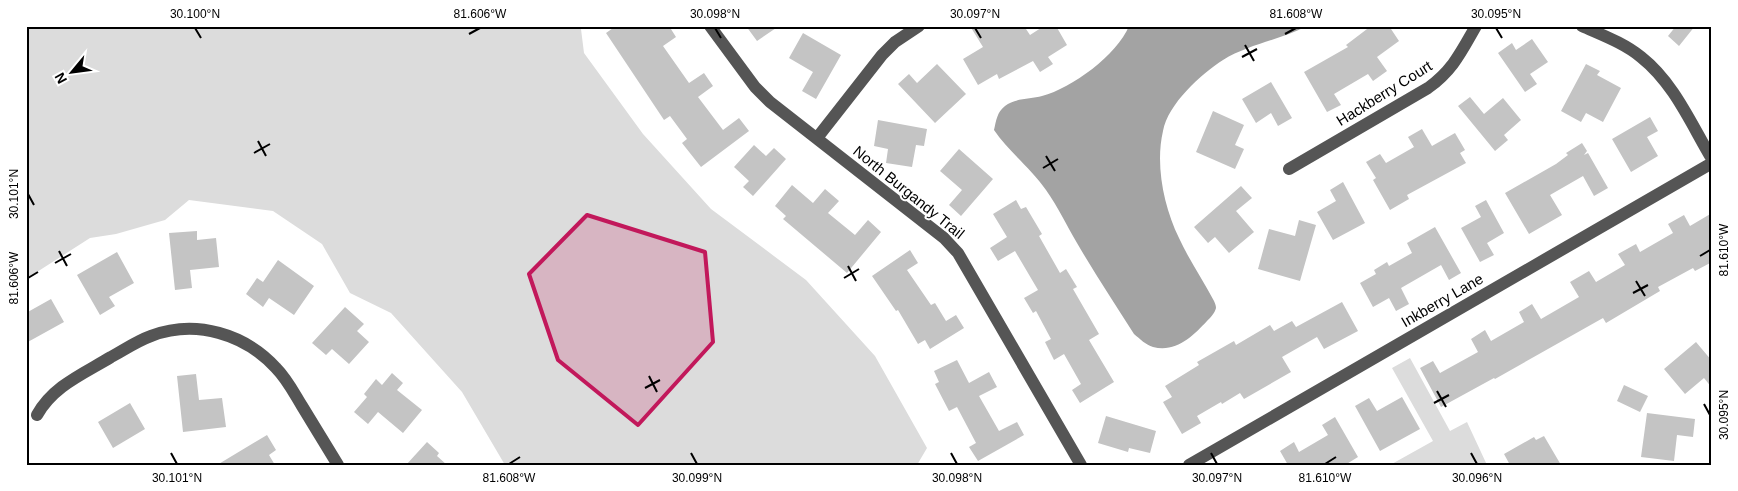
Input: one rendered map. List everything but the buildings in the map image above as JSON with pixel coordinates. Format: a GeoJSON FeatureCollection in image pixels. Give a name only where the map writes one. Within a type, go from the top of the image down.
{"type":"FeatureCollection","features":[{"type":"Feature","properties":{"kind":"street","name":"North Burgandy Trail"},"geometry":{"type":"LineString","coordinates":[[710,26],[755,87],[770,102],[944,238],[958,253],[1081,465]]}},
{"type":"Feature","properties":{"kind":"street"},"geometry":{"type":"LineString","coordinates":[[817,138],[882,55],[895,42],[919,26]]}},
{"type":"Feature","properties":{"kind":"street","name":"Hackberry Court"},"geometry":{"type":"LineString","coordinates":[[1289,169],[1442,78],[1454,64],[1476,26]]}},
{"type":"Feature","properties":{"kind":"street"},"geometry":{"type":"LineString","coordinates":[[1582,26],[1622,44],[1656,70],[1670,87],[1712,159]]}},
{"type":"Feature","properties":{"kind":"street","name":"Inkberry Lane"},"geometry":{"type":"LineString","coordinates":[[1189,465],[1712,163]]}},
{"type":"Feature","properties":{"kind":"street"},"geometry":{"type":"LineString","coordinates":[[37,415],[44,402],[54,392],[126,348],[151,336],[167,331],[184,329],[209,331],[234,338],[250,346],[277,369],[288,383],[338,465]]}},
{"type":"Feature","properties":{"kind":"highlighted area"},"geometry":{"type":"Polygon","coordinates":[[[587,215],[705,252],[713,342],[638,425],[558,360],[529,274],[587,215]]]}},
{"type":"Feature","properties":{"kind":"shaded area"},"geometry":{"type":"Polygon","coordinates":[[[26,26],[576,26],[581,29],[584,53],[643,134],[711,209],[806,280],[875,356],[927,448],[917,465],[505,465],[462,392],[391,313],[350,293],[322,244],[273,211],[189,200],[165,220],[116,234],[90,238],[26,279],[26,26]]]}},
{"type":"Feature","properties":{"kind":"shaded area"},"geometry":{"type":"Polygon","coordinates":[[[1129,26],[1307,26],[1243,50],[1223,60],[1196,81],[1178,100],[1166,121],[1160,158],[1165,199],[1179,238],[1214,301],[1216,308],[1211,317],[1196,332],[1183,342],[1169,348],[1150,346],[1134,334],[1046,190],[994,130],[996,120],[1002,108],[1018,100],[1054,92],[1080,78],[1115,48],[1129,26]]]}},
{"type":"Feature","properties":{"kind":"shaded area"},"geometry":{"type":"Polygon","coordinates":[[[1410,358],[1450,431],[1467,422],[1487,465],[1390,465],[1433,441],[1392,368],[1410,358]]]}}]}
